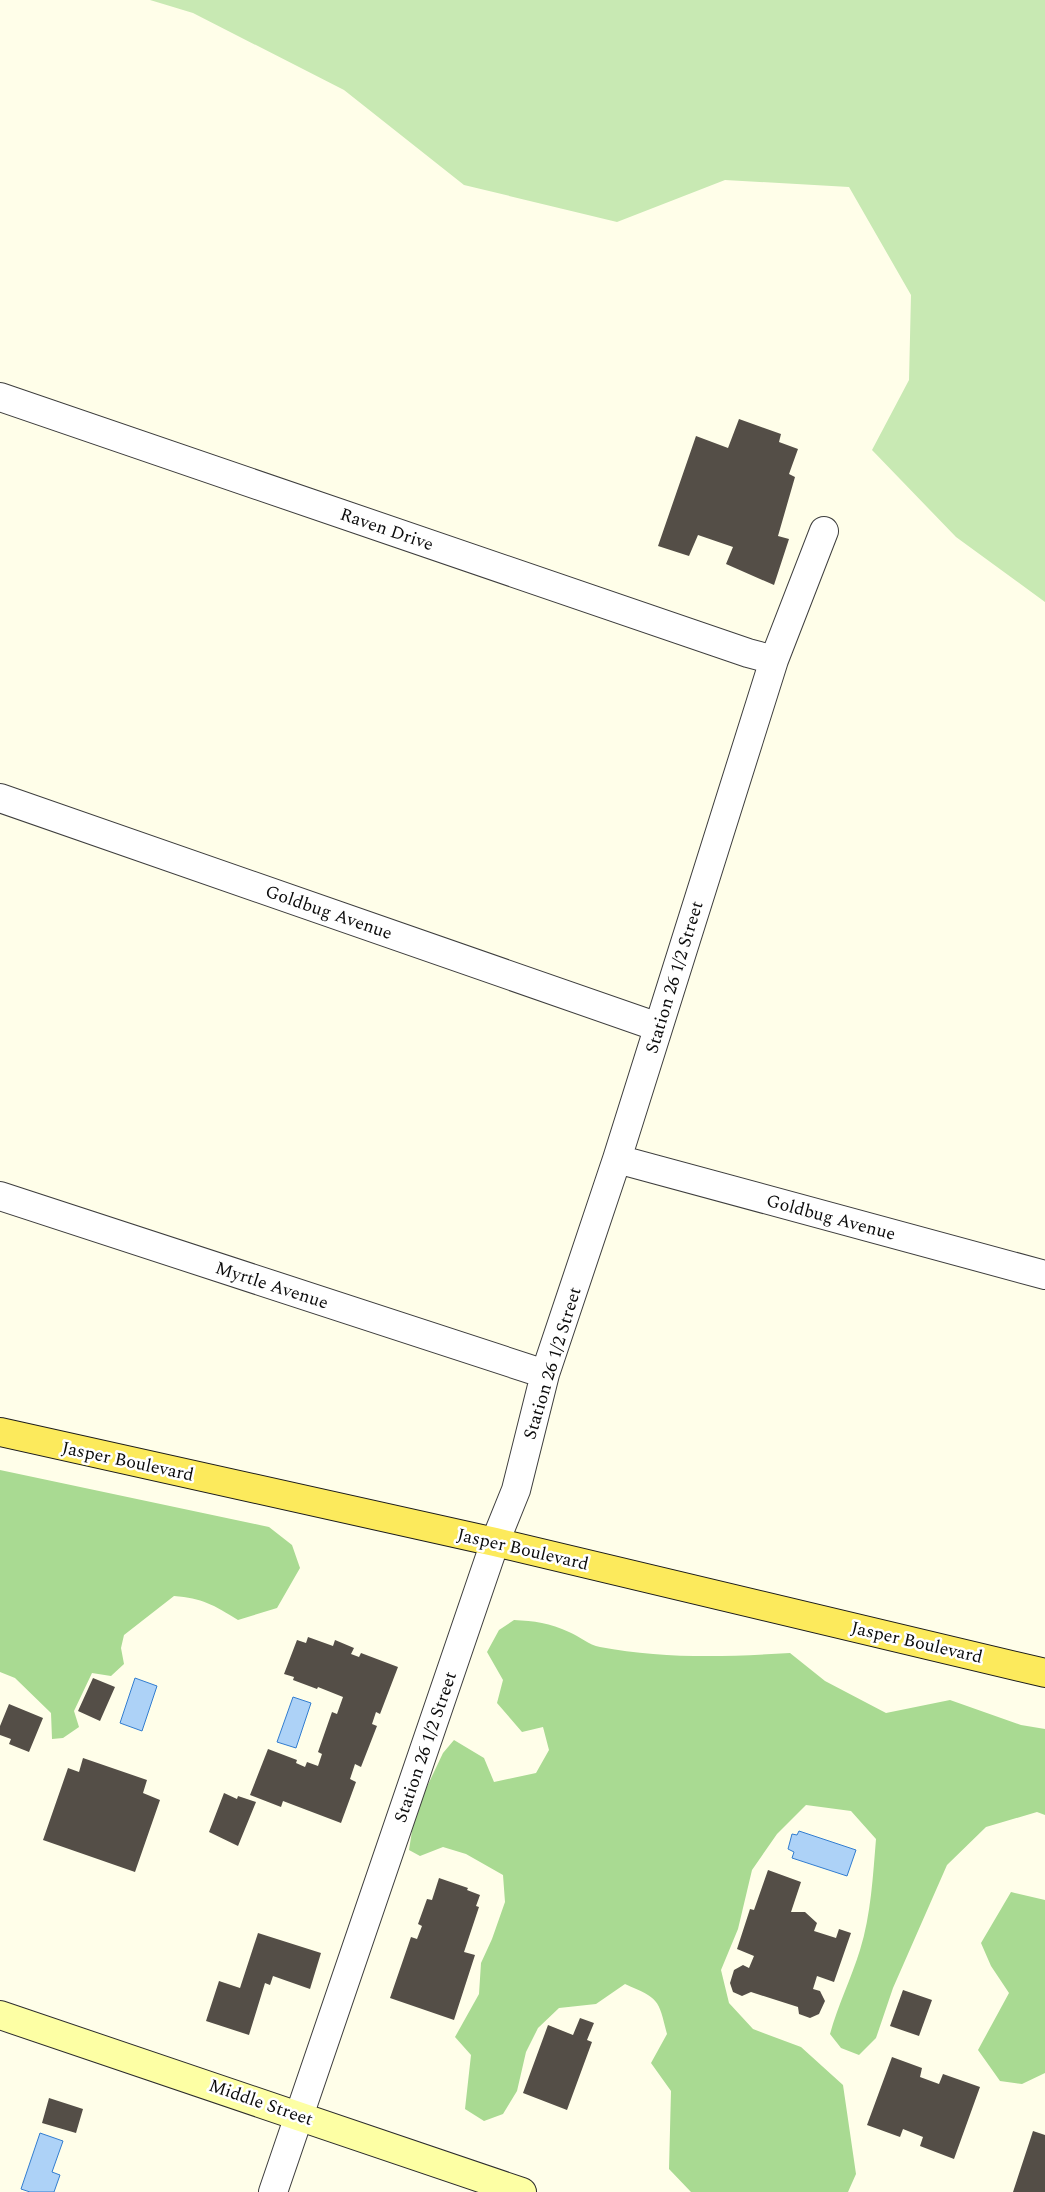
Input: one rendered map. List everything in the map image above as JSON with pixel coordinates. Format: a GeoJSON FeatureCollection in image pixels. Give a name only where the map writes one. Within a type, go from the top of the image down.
{"type":"FeatureCollection","features":[{"type":"Feature","properties":{"kind":"main road","name":"Jasper Boulevard"},"geometry":{"type":"LineString","coordinates":[[0,1432],[495,1542],[1045,1672]]}},
{"type":"Feature","properties":{"kind":"street","name":"Raven Drive"},"geometry":{"type":"LineString","coordinates":[[0,397],[748,653],[774,660]]}},
{"type":"Feature","properties":{"kind":"street","name":"Station 26 1/2 Street"},"geometry":{"type":"LineString","coordinates":[[273,2192],[495,1542],[516,1490],[545,1374],[617,1159],[774,660],[824,531]]}},
{"type":"Feature","properties":{"kind":"street","name":"Goldbug Avenue"},"geometry":{"type":"LineString","coordinates":[[0,798],[658,1026]]}},
{"type":"Feature","properties":{"kind":"street","name":"Goldbug Avenue"},"geometry":{"type":"LineString","coordinates":[[617,1159],[1045,1275]]}},
{"type":"Feature","properties":{"kind":"street","name":"Myrtle Avenue"},"geometry":{"type":"LineString","coordinates":[[0,1196],[545,1374]]}},
{"type":"Feature","properties":{"kind":"street","name":"Middle Street"},"geometry":{"type":"LineString","coordinates":[[0,2015],[522,2192]]}},
{"type":"Feature","properties":{"kind":"green space"},"geometry":{"type":"Polygon","coordinates":[[[150,0],[1045,0],[1045,602],[956,537],[872,450],[909,380],[911,295],[849,187],[725,180],[617,222],[464,185],[344,90],[193,13],[150,0]]]}},
{"type":"Feature","properties":{"kind":"green space"},"geometry":{"type":"Polygon","coordinates":[[[0,1470],[269,1527],[292,1545],[300,1568],[277,1608],[238,1620],[207,1603],[192,1598],[174,1596],[124,1635],[121,1648],[124,1664],[111,1676],[92,1673],[74,1711],[79,1727],[63,1738],[52,1739],[51,1713],[15,1678],[0,1672],[0,1470]]]}},
{"type":"Feature","properties":{"kind":"green space"},"geometry":{"type":"Polygon","coordinates":[[[514,1620],[535,1622],[562,1629],[596,1646],[647,1654],[695,1656],[790,1653],[825,1681],[886,1713],[950,1700],[1021,1725],[1045,1729],[1045,1815],[1037,1812],[986,1827],[947,1865],[893,1988],[876,2038],[859,2055],[841,2048],[830,2034],[864,1937],[871,1895],[876,1839],[851,1811],[806,1805],[777,1834],[752,1870],[738,1929],[721,1970],[729,2003],[753,2029],[801,2047],[843,2085],[856,2174],[848,2192],[691,2192],[669,2169],[671,2091],[651,2063],[667,2034],[659,2006],[645,1993],[625,1984],[596,2004],[559,2008],[538,2028],[526,2052],[517,2091],[503,2114],[484,2121],[465,2109],[471,2055],[455,2037],[479,1994],[481,1963],[505,1902],[503,1875],[466,1854],[443,1847],[420,1856],[409,1850],[415,1812],[443,1753],[454,1740],[484,1758],[494,1782],[536,1773],[549,1750],[543,1727],[522,1732],[497,1703],[503,1680],[487,1652],[499,1630],[514,1620]]]}},
{"type":"Feature","properties":{"kind":"green space"},"geometry":{"type":"Polygon","coordinates":[[[1011,1892],[1045,1900],[1045,2073],[1022,2084],[1000,2081],[978,2050],[1009,1993],[991,1966],[981,1943],[1011,1892]]]}},
{"type":"Feature","properties":{"kind":"water"},"geometry":{"type":"Polygon","coordinates":[[[135,1678],[157,1686],[142,1731],[120,1723],[135,1678]]]}},
{"type":"Feature","properties":{"kind":"water"},"geometry":{"type":"Polygon","coordinates":[[[293,1697],[311,1703],[296,1748],[277,1742],[293,1697]]]}},
{"type":"Feature","properties":{"kind":"water"},"geometry":{"type":"Polygon","coordinates":[[[799,1831],[856,1850],[847,1876],[792,1858],[794,1852],[788,1849],[792,1834],[797,1835],[799,1831]]]}},
{"type":"Feature","properties":{"kind":"water"},"geometry":{"type":"Polygon","coordinates":[[[40,2133],[63,2141],[52,2172],[60,2175],[54,2192],[30,2192],[21,2189],[40,2133]]]}},
{"type":"Feature","properties":{"kind":"building"},"geometry":{"type":"Polygon","coordinates":[[[739,419],[781,434],[779,442],[798,449],[789,474],[795,477],[778,536],[789,539],[774,585],[726,564],[733,547],[698,535],[689,556],[658,546],[696,436],[728,448],[739,419]]]}},
{"type":"Feature","properties":{"kind":"building"},"geometry":{"type":"Polygon","coordinates":[[[308,1637],[333,1646],[335,1640],[354,1648],[351,1654],[359,1657],[361,1653],[398,1667],[380,1714],[376,1712],[372,1724],[377,1726],[361,1767],[355,1764],[350,1779],[356,1782],[341,1823],[283,1801],[281,1807],[250,1795],[268,1749],[297,1760],[296,1763],[305,1767],[307,1762],[318,1766],[322,1754],[318,1752],[332,1712],[337,1714],[343,1697],[293,1680],[294,1677],[284,1674],[297,1640],[306,1643],[308,1637]]]}},
{"type":"Feature","properties":{"kind":"building"},"geometry":{"type":"Polygon","coordinates":[[[93,1678],[115,1687],[100,1721],[78,1711],[93,1678]]]}},
{"type":"Feature","properties":{"kind":"building"},"geometry":{"type":"Polygon","coordinates":[[[9,1704],[43,1718],[29,1752],[9,1744],[11,1739],[0,1735],[0,1726],[9,1704]]]}},
{"type":"Feature","properties":{"kind":"building"},"geometry":{"type":"Polygon","coordinates":[[[83,1758],[147,1780],[143,1793],[160,1800],[135,1872],[43,1840],[68,1768],[79,1772],[83,1758]]]}},
{"type":"Feature","properties":{"kind":"building"},"geometry":{"type":"Polygon","coordinates":[[[224,1793],[237,1799],[238,1796],[256,1802],[238,1846],[209,1832],[224,1793]]]}},
{"type":"Feature","properties":{"kind":"building"},"geometry":{"type":"Polygon","coordinates":[[[768,1870],[801,1882],[791,1912],[805,1912],[817,1923],[814,1931],[836,1938],[839,1929],[851,1933],[834,1982],[817,1976],[813,1989],[820,1991],[825,2001],[819,2014],[810,2018],[799,2014],[798,2007],[751,1992],[742,1996],[733,1992],[730,1983],[734,1970],[743,1965],[749,1968],[754,1956],[737,1949],[750,1909],[754,1910],[768,1870]]]}},
{"type":"Feature","properties":{"kind":"building"},"geometry":{"type":"Polygon","coordinates":[[[439,1878],[468,1888],[467,1890],[480,1895],[476,1906],[479,1907],[464,1952],[475,1955],[454,2020],[390,1998],[411,1937],[417,1939],[422,1926],[418,1924],[427,1899],[432,1900],[439,1878]]]}},
{"type":"Feature","properties":{"kind":"building"},"geometry":{"type":"Polygon","coordinates":[[[258,1933],[321,1953],[310,1989],[273,1976],[270,1985],[265,1983],[249,2035],[206,2021],[219,1981],[240,1988],[258,1933]]]}},
{"type":"Feature","properties":{"kind":"building"},"geometry":{"type":"Polygon","coordinates":[[[903,1990],[932,2000],[919,2036],[890,2026],[903,1990]]]}},
{"type":"Feature","properties":{"kind":"building"},"geometry":{"type":"Polygon","coordinates":[[[580,2018],[594,2023],[587,2040],[592,2042],[567,2110],[523,2093],[548,2025],[573,2035],[580,2018]]]}},
{"type":"Feature","properties":{"kind":"building"},"geometry":{"type":"Polygon","coordinates":[[[892,2057],[922,2068],[920,2077],[939,2084],[943,2074],[980,2087],[954,2159],[920,2146],[923,2137],[903,2129],[900,2137],[867,2125],[892,2057]]]}},
{"type":"Feature","properties":{"kind":"building"},"geometry":{"type":"Polygon","coordinates":[[[49,2098],[83,2109],[76,2133],[42,2123],[49,2098]]]}},
{"type":"Feature","properties":{"kind":"building"},"geometry":{"type":"Polygon","coordinates":[[[1033,2131],[1045,2135],[1045,2192],[1013,2192],[1033,2131]]]}}]}
